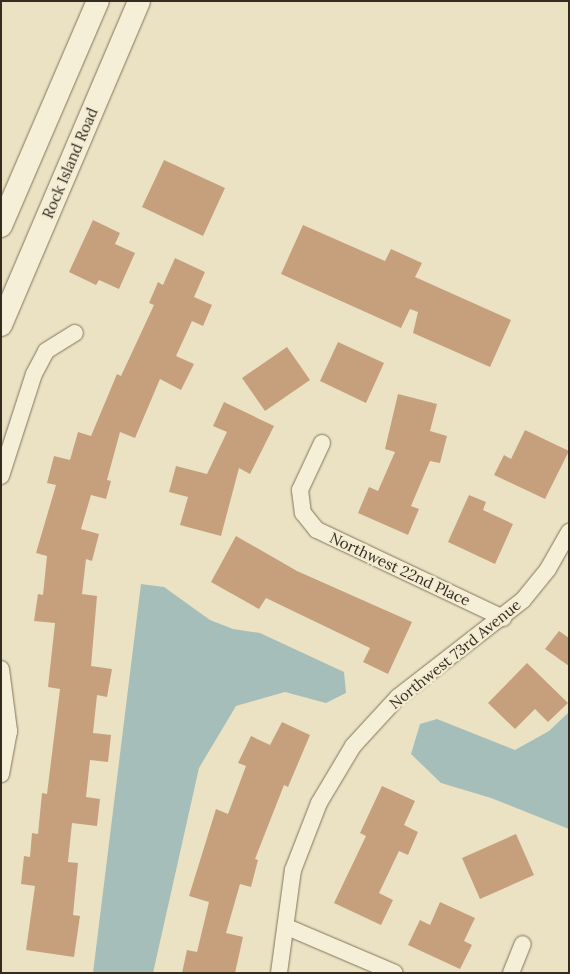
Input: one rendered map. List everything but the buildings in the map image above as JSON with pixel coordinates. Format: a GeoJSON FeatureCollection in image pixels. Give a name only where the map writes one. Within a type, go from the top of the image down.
{"type":"FeatureCollection","features":[{"type":"Feature","properties":{"kind":"main road"},"geometry":{"type":"LineString","coordinates":[[1,226],[98,1]]}},
{"type":"Feature","properties":{"kind":"main road","name":"Rock Island Road"},"geometry":{"type":"LineString","coordinates":[[1,325],[139,1]]}},
{"type":"Feature","properties":{"kind":"street"},"geometry":{"type":"LineString","coordinates":[[1,476],[34,374],[46,351],[75,333]]}},
{"type":"Feature","properties":{"kind":"street","name":"Northwest 22nd Place"},"geometry":{"type":"LineString","coordinates":[[322,443],[300,490],[303,513],[317,530],[503,618]]}},
{"type":"Feature","properties":{"kind":"street","name":"Northwest 73rd Avenue"},"geometry":{"type":"LineString","coordinates":[[279,973],[288,927],[293,870],[319,803],[353,746],[398,697],[503,618],[548,569],[569,532]]}},
{"type":"Feature","properties":{"kind":"street"},"geometry":{"type":"LineString","coordinates":[[1,669],[5,731],[1,774]]}},
{"type":"Feature","properties":{"kind":"street"},"geometry":{"type":"LineString","coordinates":[[288,927],[395,973]]}},
{"type":"Feature","properties":{"kind":"street"},"geometry":{"type":"LineString","coordinates":[[511,973],[523,944]]}},
{"type":"Feature","properties":{"kind":"water"},"geometry":{"type":"Polygon","coordinates":[[[141,584],[164,587],[210,620],[233,629],[260,633],[344,672],[346,693],[326,703],[285,692],[236,706],[199,768],[153,973],[93,973],[141,584]]]}},
{"type":"Feature","properties":{"kind":"water"},"geometry":{"type":"Polygon","coordinates":[[[569,712],[569,829],[491,798],[441,783],[411,754],[420,724],[437,719],[515,750],[549,731],[569,712]]]}}]}
